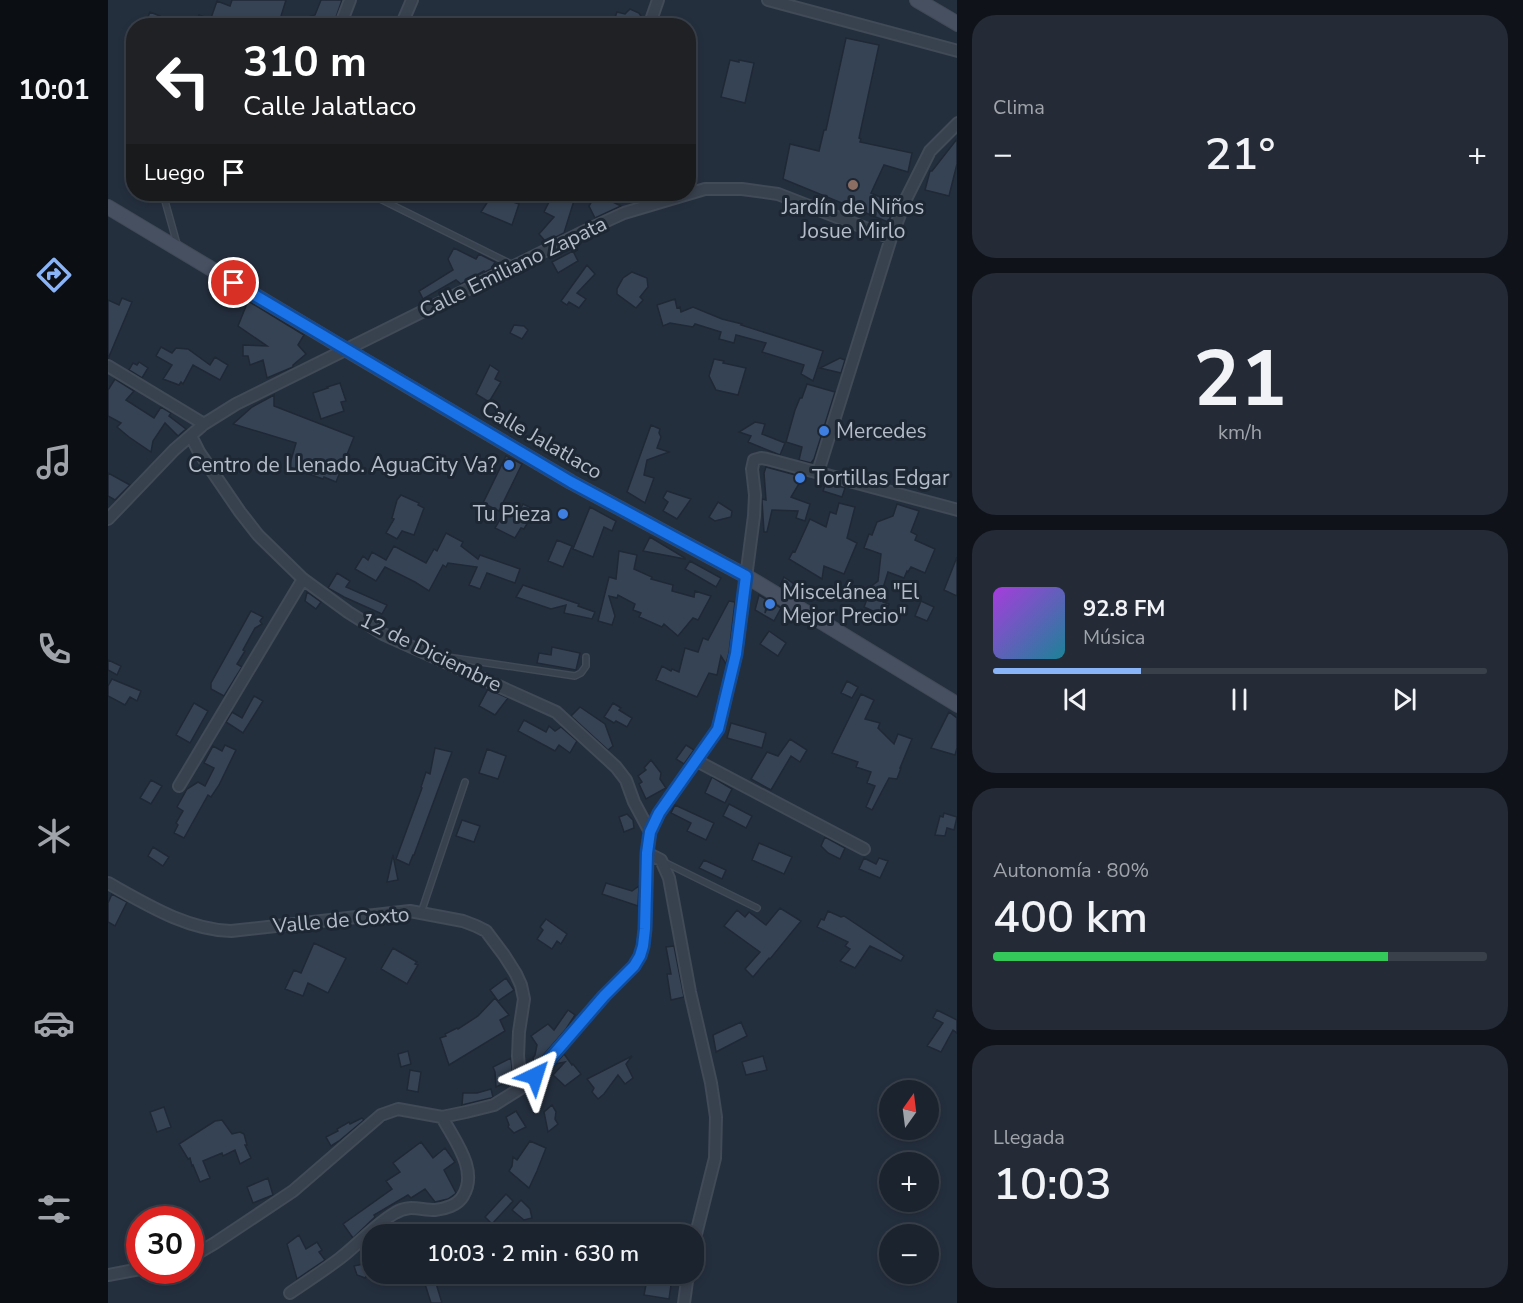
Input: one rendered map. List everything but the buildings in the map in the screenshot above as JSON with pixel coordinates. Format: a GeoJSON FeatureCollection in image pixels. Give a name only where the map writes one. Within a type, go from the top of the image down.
{"type":"FeatureCollection","features":[{"type":"Feature","properties":{"kind":"main road"},"geometry":{"type":"LineString","coordinates":[[917,0],[957,24]]}},
{"type":"Feature","properties":{"kind":"main road","name":"Calle Jalatlaco"},"geometry":{"type":"LineString","coordinates":[[108,207],[571,482],[746,576],[957,705]]}},
{"type":"Feature","properties":{"kind":"street"},"geometry":{"type":"LineString","coordinates":[[343,18],[350,0]]}},
{"type":"Feature","properties":{"kind":"street"},"geometry":{"type":"LineString","coordinates":[[404,18],[412,0]]}},
{"type":"Feature","properties":{"kind":"street"},"geometry":{"type":"LineString","coordinates":[[652,18],[658,0]]}},
{"type":"Feature","properties":{"kind":"street"},"geometry":{"type":"LineString","coordinates":[[768,0],[957,51]]}},
{"type":"Feature","properties":{"kind":"street"},"geometry":{"type":"LineString","coordinates":[[818,472],[891,238],[906,199],[930,151],[957,123]]}},
{"type":"Feature","properties":{"kind":"street","name":"Calle Emiliano Zapata"},"geometry":{"type":"LineString","coordinates":[[696,192],[705,189],[742,189],[778,195],[891,238]]}},
{"type":"Feature","properties":{"kind":"street","name":"Calle Emiliano Zapata"},"geometry":{"type":"LineString","coordinates":[[108,519],[174,450],[204,424],[236,404],[624,213],[664,201]]}},
{"type":"Feature","properties":{"kind":"street"},"geometry":{"type":"LineString","coordinates":[[108,366],[204,424]]}},
{"type":"Feature","properties":{"kind":"street","name":"12 de Diciembre"},"geometry":{"type":"LineString","coordinates":[[191,436],[199,452],[258,535],[303,579],[383,634],[556,712],[616,767],[626,780],[634,802],[650,832]]}},
{"type":"Feature","properties":{"kind":"street"},"geometry":{"type":"LineString","coordinates":[[204,1249],[293,1191],[381,1115],[398,1109],[442,1117],[494,1105],[521,1088],[535,1076],[604,996],[630,971],[640,956],[643,946],[650,832],[659,813],[718,729],[736,654],[754,516],[755,495],[752,469],[754,460],[767,459],[957,510]]}},
{"type":"Feature","properties":{"kind":"street"},"geometry":{"type":"LineString","coordinates":[[179,786],[303,579]]}},
{"type":"Feature","properties":{"kind":"street"},"geometry":{"type":"LineString","coordinates":[[697,760],[864,849]]}},
{"type":"Feature","properties":{"kind":"street"},"geometry":{"type":"LineString","coordinates":[[647,853],[661,860],[669,878],[716,1117],[715,1158],[698,1224]]}},
{"type":"Feature","properties":{"kind":"street","name":"Valle de Coxto"},"geometry":{"type":"LineString","coordinates":[[108,884],[152,908],[218,931],[410,911],[463,921],[486,931],[522,985],[524,999],[518,1056],[521,1088]]}},
{"type":"Feature","properties":{"kind":"street"},"geometry":{"type":"LineString","coordinates":[[290,1293],[340,1258],[387,1218],[403,1208],[437,1210],[459,1202],[467,1186],[469,1173],[464,1158],[442,1117]]}},
{"type":"Feature","properties":{"kind":"street"},"geometry":{"type":"LineString","coordinates":[[108,1275],[126,1272]]}},
{"type":"Feature","properties":{"kind":"street"},"geometry":{"type":"LineString","coordinates":[[684,1303],[687,1284]]}},
{"type":"Feature","properties":{"kind":"lane"},"geometry":{"type":"LineString","coordinates":[[165,201],[179,249]]}},
{"type":"Feature","properties":{"kind":"lane"},"geometry":{"type":"LineString","coordinates":[[384,201],[515,266]]}},
{"type":"Feature","properties":{"kind":"lane"},"geometry":{"type":"LineString","coordinates":[[427,653],[575,676],[581,673],[586,666],[586,657]]}},
{"type":"Feature","properties":{"kind":"lane"},"geometry":{"type":"LineString","coordinates":[[422,913],[465,782]]}},
{"type":"Feature","properties":{"kind":"lane"},"geometry":{"type":"LineString","coordinates":[[661,860],[757,908]]}},
{"type":"Feature","properties":{"kind":"place","name":"Jardín de Niños Josue Mirlo"},"geometry":{"type":"Point","coordinates":[853,185]}},
{"type":"Feature","properties":{"kind":"place","name":"Mercedes"},"geometry":{"type":"Point","coordinates":[824,431]}},
{"type":"Feature","properties":{"kind":"place","name":"Centro de Llenado. AguaCity Va?"},"geometry":{"type":"Point","coordinates":[509,465]}},
{"type":"Feature","properties":{"kind":"place","name":"Tortillas Edgar"},"geometry":{"type":"Point","coordinates":[800,478]}},
{"type":"Feature","properties":{"kind":"place","name":"Tu Pieza"},"geometry":{"type":"Point","coordinates":[563,514]}},
{"type":"Feature","properties":{"kind":"place","name":"Miscelánea \"El Mejor Precio\""},"geometry":{"type":"Point","coordinates":[770,604]}},
{"type":"Feature","properties":{"kind":"route"},"geometry":{"type":"LineString","coordinates":[[234,283],[571,482],[746,576],[736,654],[718,729],[659,813],[650,832],[647,853],[645,929],[640,956],[634,966],[604,996],[535,1076]]}}]}
